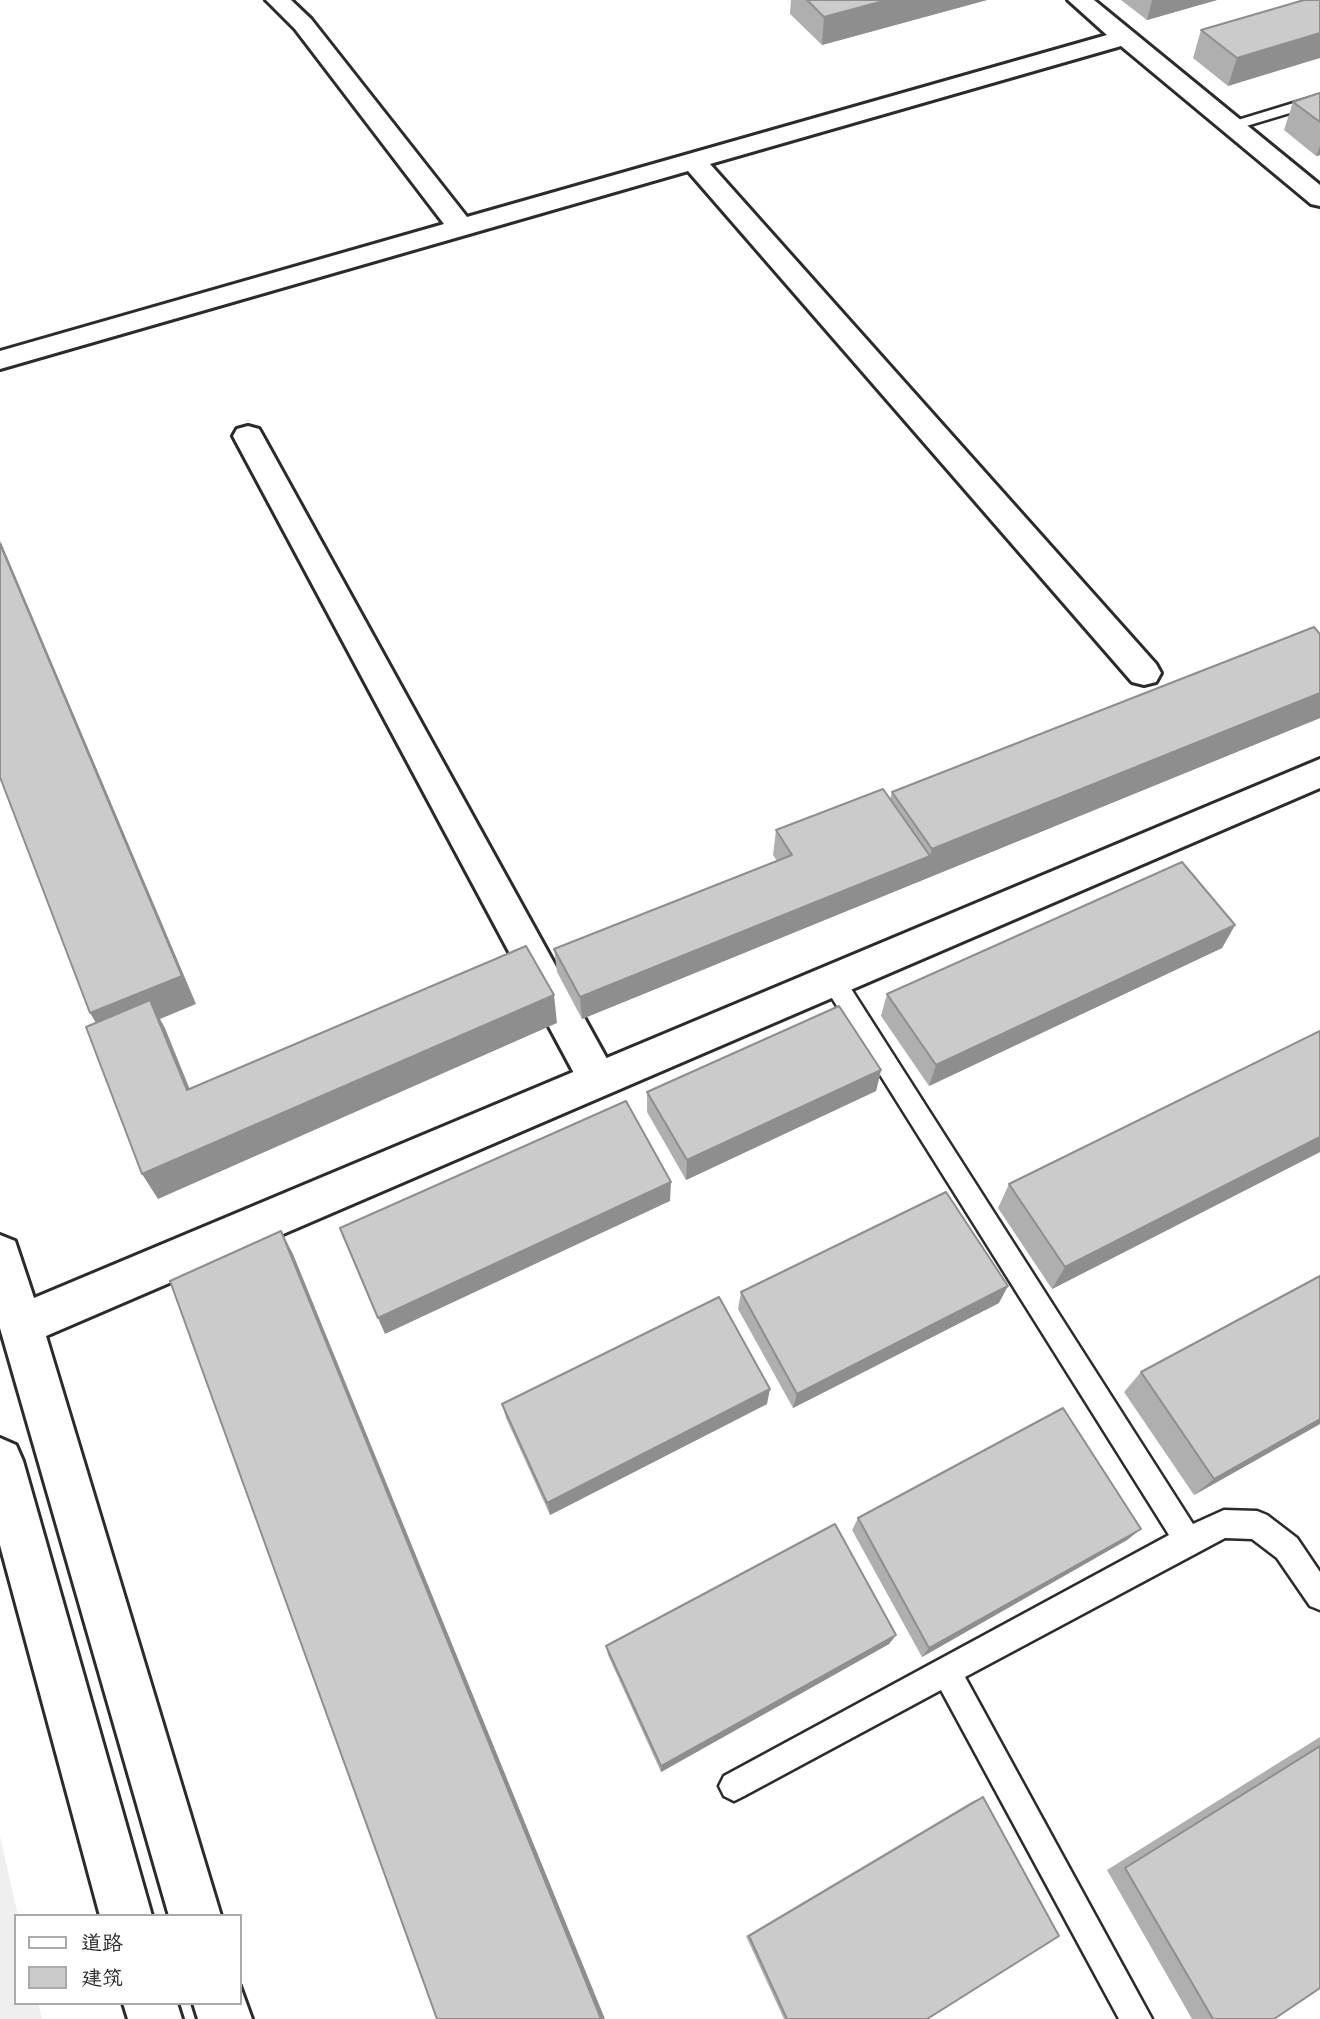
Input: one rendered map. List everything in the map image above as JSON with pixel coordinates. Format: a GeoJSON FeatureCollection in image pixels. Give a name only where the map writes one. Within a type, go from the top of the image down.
{"type":"FeatureCollection","features":[{"type":"Feature","properties":{"kind":"street"},"geometry":{"type":"LineString","coordinates":[[278,0],[303,24],[461,228]]}},
{"type":"Feature","properties":{"kind":"street"},"geometry":{"type":"LineString","coordinates":[[1080,0],[1320,198]]}},
{"type":"Feature","properties":{"kind":"street"},"geometry":{"type":"LineString","coordinates":[[0,360],[1125,37]]}},
{"type":"Feature","properties":{"kind":"street"},"geometry":{"type":"LineString","coordinates":[[693,161],[1144,673]]}},
{"type":"Feature","properties":{"kind":"street"},"geometry":{"type":"LineString","coordinates":[[248,436],[598,1080]]}},
{"type":"Feature","properties":{"kind":"street"},"geometry":{"type":"LineString","coordinates":[[21,1325],[1320,774]]}},
{"type":"Feature","properties":{"kind":"street"},"geometry":{"type":"LineString","coordinates":[[0,1255],[194,1914]]}},
{"type":"Feature","properties":{"kind":"street"},"geometry":{"type":"LineString","coordinates":[[2,1476],[125,1914]]}},
{"type":"Feature","properties":{"kind":"lane"},"geometry":{"type":"LineString","coordinates":[[1233,126],[1320,99]]}},
{"type":"Feature","properties":{"kind":"lane"},"geometry":{"type":"LineString","coordinates":[[833,980],[1188,1540]]}},
{"type":"Feature","properties":{"kind":"lane"},"geometry":{"type":"LineString","coordinates":[[734,1786],[1188,1540],[1224,1524],[1257,1525],[1287,1548],[1320,1596]]}},
{"type":"Feature","properties":{"kind":"lane"},"geometry":{"type":"LineString","coordinates":[[946,1671],[1136,2019]]}},
{"type":"Feature","properties":{"kind":"shaded area"},"geometry":{"type":"Polygon","coordinates":[[[0,1836],[18,1914],[14,1914],[14,2005],[38,2005],[42,2019],[0,2019],[0,1836]]]}},
{"type":"Feature","properties":{"kind":"building"},"geometry":{"type":"Polygon","coordinates":[[[807,0],[887,0],[824,17],[807,0]]]}},
{"type":"Feature","properties":{"kind":"building"},"geometry":{"type":"Polygon","coordinates":[[[1304,0],[1320,0],[1320,33],[1237,58],[1201,30],[1304,0]]]}},
{"type":"Feature","properties":{"kind":"building"},"geometry":{"type":"Polygon","coordinates":[[[1320,93],[1320,122],[1293,102],[1320,93]]]}},
{"type":"Feature","properties":{"kind":"building"},"geometry":{"type":"Polygon","coordinates":[[[0,544],[182,976],[90,1013],[0,777],[0,544]]]}},
{"type":"Feature","properties":{"kind":"building"},"geometry":{"type":"Polygon","coordinates":[[[1314,627],[1320,634],[1320,693],[932,849],[892,792],[1314,627]]]}},
{"type":"Feature","properties":{"kind":"building"},"geometry":{"type":"Polygon","coordinates":[[[883,789],[930,856],[580,997],[554,949],[792,855],[776,830],[883,789]]]}},
{"type":"Feature","properties":{"kind":"building"},"geometry":{"type":"Polygon","coordinates":[[[1182,862],[1235,925],[936,1065],[887,994],[1182,862]]]}},
{"type":"Feature","properties":{"kind":"building"},"geometry":{"type":"Polygon","coordinates":[[[526,946],[554,995],[142,1174],[86,1027],[150,1000],[187,1090],[526,946]]]}},
{"type":"Feature","properties":{"kind":"building"},"geometry":{"type":"Polygon","coordinates":[[[839,1006],[881,1070],[687,1160],[647,1092],[839,1006]]]}},
{"type":"Feature","properties":{"kind":"building"},"geometry":{"type":"Polygon","coordinates":[[[1320,1031],[1320,1137],[1065,1267],[1009,1184],[1320,1031]]]}},
{"type":"Feature","properties":{"kind":"building"},"geometry":{"type":"Polygon","coordinates":[[[626,1101],[671,1182],[378,1318],[340,1228],[626,1101]]]}},
{"type":"Feature","properties":{"kind":"building"},"geometry":{"type":"Polygon","coordinates":[[[946,1192],[1008,1286],[797,1394],[741,1292],[946,1192]]]}},
{"type":"Feature","properties":{"kind":"building"},"geometry":{"type":"Polygon","coordinates":[[[281,1231],[601,2019],[437,2019],[170,1281],[281,1231]]]}},
{"type":"Feature","properties":{"kind":"building"},"geometry":{"type":"Polygon","coordinates":[[[1320,1276],[1320,1419],[1214,1479],[1141,1372],[1320,1276]]]}},
{"type":"Feature","properties":{"kind":"building"},"geometry":{"type":"Polygon","coordinates":[[[719,1297],[770,1389],[547,1503],[502,1404],[719,1297]]]}},
{"type":"Feature","properties":{"kind":"building"},"geometry":{"type":"Polygon","coordinates":[[[1063,1408],[1141,1529],[929,1648],[858,1518],[1063,1408]]]}},
{"type":"Feature","properties":{"kind":"building"},"geometry":{"type":"Polygon","coordinates":[[[835,1524],[896,1635],[661,1766],[606,1646],[835,1524]]]}},
{"type":"Feature","properties":{"kind":"building"},"geometry":{"type":"Polygon","coordinates":[[[1320,1746],[1320,1988],[1274,2019],[1213,2019],[1125,1868],[1320,1746]]]}},
{"type":"Feature","properties":{"kind":"building"},"geometry":{"type":"Polygon","coordinates":[[[983,1797],[1059,1936],[927,2019],[787,2019],[749,1936],[983,1797]]]}}]}
